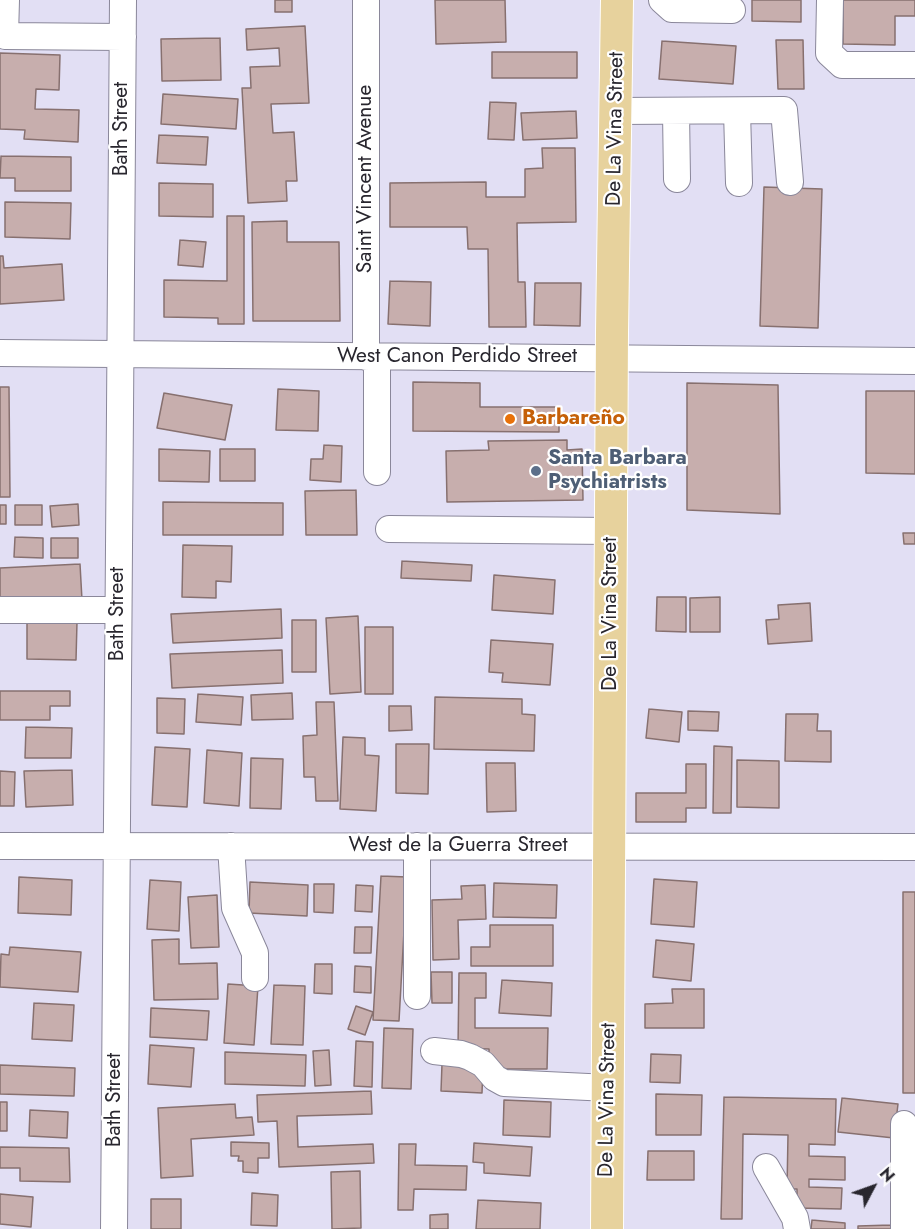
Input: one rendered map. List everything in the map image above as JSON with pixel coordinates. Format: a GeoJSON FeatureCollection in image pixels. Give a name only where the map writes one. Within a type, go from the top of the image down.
{"type":"FeatureCollection","features":[{"type":"Feature","properties":{"kind":"main road","name":"De La Vina Street"},"geometry":{"type":"LineString","coordinates":[[607,1229],[612,357],[618,0]]}},
{"type":"Feature","properties":{"kind":"street"},"geometry":{"type":"LineString","coordinates":[[6,0],[2,36],[123,37]]}},
{"type":"Feature","properties":{"kind":"street","name":"Bath Street"},"geometry":{"type":"LineString","coordinates":[[114,1229],[123,0]]}},
{"type":"Feature","properties":{"kind":"street","name":"Saint Vincent Avenue"},"geometry":{"type":"LineString","coordinates":[[366,0],[371,357],[377,472]]}},
{"type":"Feature","properties":{"kind":"street"},"geometry":{"type":"LineString","coordinates":[[662,0],[672,9],[732,10]]}},
{"type":"Feature","properties":{"kind":"street"},"geometry":{"type":"LineString","coordinates":[[830,0],[829,53],[842,65],[915,65]]}},
{"type":"Feature","properties":{"kind":"street"},"geometry":{"type":"LineString","coordinates":[[616,111],[784,110],[790,182]]}},
{"type":"Feature","properties":{"kind":"street"},"geometry":{"type":"LineString","coordinates":[[736,111],[739,183]]}},
{"type":"Feature","properties":{"kind":"street"},"geometry":{"type":"LineString","coordinates":[[676,112],[677,178]]}},
{"type":"Feature","properties":{"kind":"street","name":"West Canon Perdido Street"},"geometry":{"type":"LineString","coordinates":[[0,353],[915,361]]}},
{"type":"Feature","properties":{"kind":"street"},"geometry":{"type":"LineString","coordinates":[[389,529],[611,531]]}},
{"type":"Feature","properties":{"kind":"street"},"geometry":{"type":"LineString","coordinates":[[0,610],[118,610]]}},
{"type":"Feature","properties":{"kind":"street","name":"West de la Guerra Street"},"geometry":{"type":"LineString","coordinates":[[0,846],[915,847]]}},
{"type":"Feature","properties":{"kind":"street"},"geometry":{"type":"LineString","coordinates":[[231,846],[235,908],[255,953],[255,978]]}},
{"type":"Feature","properties":{"kind":"street"},"geometry":{"type":"LineString","coordinates":[[417,846],[417,996]]}},
{"type":"Feature","properties":{"kind":"street"},"geometry":{"type":"LineString","coordinates":[[434,1051],[470,1057],[483,1064],[495,1078],[504,1083],[609,1088]]}},
{"type":"Feature","properties":{"kind":"street"},"geometry":{"type":"LineString","coordinates":[[904,1124],[904,1229]]}},
{"type":"Feature","properties":{"kind":"street"},"geometry":{"type":"LineString","coordinates":[[766,1167],[795,1218],[797,1229]]}},
{"type":"Feature","properties":{"kind":"building"},"geometry":{"type":"Polygon","coordinates":[[[275,0],[292,0],[292,12],[275,12],[275,0]]]}},
{"type":"Feature","properties":{"kind":"building"},"geometry":{"type":"Polygon","coordinates":[[[435,0],[505,0],[506,42],[436,44],[435,0]]]}},
{"type":"Feature","properties":{"kind":"building"},"geometry":{"type":"Polygon","coordinates":[[[752,0],[801,0],[801,22],[752,21],[752,0]]]}},
{"type":"Feature","properties":{"kind":"building"},"geometry":{"type":"Polygon","coordinates":[[[843,0],[915,0],[915,16],[895,16],[895,45],[843,44],[843,0]]]}},
{"type":"Feature","properties":{"kind":"building"},"geometry":{"type":"Polygon","coordinates":[[[305,26],[309,103],[271,104],[273,133],[294,132],[297,181],[286,181],[287,201],[248,203],[242,88],[251,88],[250,67],[280,66],[279,48],[247,50],[246,29],[305,26]]]}},
{"type":"Feature","properties":{"kind":"building"},"geometry":{"type":"Polygon","coordinates":[[[220,38],[221,80],[162,81],[161,39],[220,38]]]}},
{"type":"Feature","properties":{"kind":"building"},"geometry":{"type":"Polygon","coordinates":[[[776,40],[803,40],[804,89],[778,89],[776,40]]]}},
{"type":"Feature","properties":{"kind":"building"},"geometry":{"type":"Polygon","coordinates":[[[662,41],[736,46],[733,84],[659,79],[662,41]]]}},
{"type":"Feature","properties":{"kind":"building"},"geometry":{"type":"Polygon","coordinates":[[[492,52],[577,52],[577,78],[492,78],[492,52]]]}},
{"type":"Feature","properties":{"kind":"building"},"geometry":{"type":"Polygon","coordinates":[[[0,53],[60,55],[59,90],[36,89],[35,109],[79,110],[78,142],[24,139],[25,130],[0,129],[0,53]]]}},
{"type":"Feature","properties":{"kind":"building"},"geometry":{"type":"Polygon","coordinates":[[[163,94],[238,99],[236,129],[161,124],[163,94]]]}},
{"type":"Feature","properties":{"kind":"building"},"geometry":{"type":"Polygon","coordinates":[[[490,102],[516,103],[514,140],[488,139],[490,102]]]}},
{"type":"Feature","properties":{"kind":"building"},"geometry":{"type":"Polygon","coordinates":[[[576,111],[577,138],[523,140],[521,113],[576,111]]]}},
{"type":"Feature","properties":{"kind":"building"},"geometry":{"type":"Polygon","coordinates":[[[159,135],[208,137],[206,165],[157,163],[159,135]]]}},
{"type":"Feature","properties":{"kind":"building"},"geometry":{"type":"Polygon","coordinates":[[[542,148],[575,148],[576,222],[517,223],[518,282],[525,282],[526,327],[489,327],[488,249],[468,249],[467,227],[390,227],[390,183],[486,182],[486,197],[525,197],[525,169],[543,168],[542,148]]]}},
{"type":"Feature","properties":{"kind":"building"},"geometry":{"type":"Polygon","coordinates":[[[1,156],[71,157],[71,191],[15,191],[15,178],[0,178],[1,156]]]}},
{"type":"Feature","properties":{"kind":"building"},"geometry":{"type":"Polygon","coordinates":[[[159,183],[213,184],[213,217],[159,216],[159,183]]]}},
{"type":"Feature","properties":{"kind":"building"},"geometry":{"type":"Polygon","coordinates":[[[764,187],[822,189],[818,328],[760,326],[764,187]]]}},
{"type":"Feature","properties":{"kind":"building"},"geometry":{"type":"Polygon","coordinates":[[[5,202],[71,203],[70,239],[5,237],[5,202]]]}},
{"type":"Feature","properties":{"kind":"building"},"geometry":{"type":"Polygon","coordinates":[[[227,216],[244,216],[244,324],[218,324],[218,318],[164,317],[164,280],[227,281],[227,216]]]}},
{"type":"Feature","properties":{"kind":"building"},"geometry":{"type":"Polygon","coordinates":[[[287,221],[287,242],[339,242],[340,321],[253,321],[252,222],[287,221]]]}},
{"type":"Feature","properties":{"kind":"building"},"geometry":{"type":"Polygon","coordinates":[[[180,240],[206,242],[203,267],[178,265],[180,240]]]}},
{"type":"Feature","properties":{"kind":"building"},"geometry":{"type":"Polygon","coordinates":[[[0,256],[3,256],[4,268],[62,264],[64,300],[0,304],[0,256]]]}},
{"type":"Feature","properties":{"kind":"building"},"geometry":{"type":"Polygon","coordinates":[[[390,281],[431,282],[430,326],[388,324],[390,281]]]}},
{"type":"Feature","properties":{"kind":"building"},"geometry":{"type":"Polygon","coordinates":[[[535,283],[581,283],[580,326],[534,325],[535,283]]]}},
{"type":"Feature","properties":{"kind":"building"},"geometry":{"type":"Polygon","coordinates":[[[413,382],[480,383],[480,407],[559,407],[559,432],[413,431],[413,382]]]}},
{"type":"Feature","properties":{"kind":"building"},"geometry":{"type":"Polygon","coordinates":[[[687,383],[778,385],[780,514],[687,510],[687,383]]]}},
{"type":"Feature","properties":{"kind":"building"},"geometry":{"type":"Polygon","coordinates":[[[0,387],[9,387],[10,497],[0,497],[0,387]]]}},
{"type":"Feature","properties":{"kind":"building"},"geometry":{"type":"Polygon","coordinates":[[[278,389],[319,391],[318,431],[276,430],[278,389]]]}},
{"type":"Feature","properties":{"kind":"building"},"geometry":{"type":"Polygon","coordinates":[[[866,391],[915,391],[915,474],[866,473],[866,391]]]}},
{"type":"Feature","properties":{"kind":"building"},"geometry":{"type":"Polygon","coordinates":[[[164,393],[232,405],[225,440],[157,428],[164,393]]]}},
{"type":"Feature","properties":{"kind":"building"},"geometry":{"type":"Polygon","coordinates":[[[567,440],[567,450],[582,449],[583,500],[447,502],[446,451],[489,450],[488,441],[567,440]]]}},
{"type":"Feature","properties":{"kind":"building"},"geometry":{"type":"Polygon","coordinates":[[[324,445],[342,446],[341,482],[310,480],[311,459],[323,459],[324,445]]]}},
{"type":"Feature","properties":{"kind":"building"},"geometry":{"type":"Polygon","coordinates":[[[159,449],[210,451],[209,482],[159,481],[159,449]]]}},
{"type":"Feature","properties":{"kind":"building"},"geometry":{"type":"Polygon","coordinates":[[[220,449],[255,449],[255,481],[220,481],[220,449]]]}},
{"type":"Feature","properties":{"kind":"building"},"geometry":{"type":"Polygon","coordinates":[[[356,490],[357,535],[306,535],[305,491],[356,490]]]}},
{"type":"Feature","properties":{"kind":"building"},"geometry":{"type":"Polygon","coordinates":[[[163,502],[283,503],[283,535],[163,535],[163,502]]]}},
{"type":"Feature","properties":{"kind":"building"},"geometry":{"type":"Polygon","coordinates":[[[78,504],[79,525],[52,527],[50,506],[78,504]]]}},
{"type":"Feature","properties":{"kind":"building"},"geometry":{"type":"Polygon","coordinates":[[[0,505],[6,505],[6,524],[0,524],[0,505]]]}},
{"type":"Feature","properties":{"kind":"building"},"geometry":{"type":"Polygon","coordinates":[[[15,505],[42,505],[42,525],[15,525],[15,505]]]}},
{"type":"Feature","properties":{"kind":"building"},"geometry":{"type":"Polygon","coordinates":[[[903,533],[915,533],[915,544],[904,544],[903,533]]]}},
{"type":"Feature","properties":{"kind":"building"},"geometry":{"type":"Polygon","coordinates":[[[15,537],[43,538],[43,558],[14,557],[15,537]]]}},
{"type":"Feature","properties":{"kind":"building"},"geometry":{"type":"Polygon","coordinates":[[[51,538],[78,538],[78,558],[51,558],[51,538]]]}},
{"type":"Feature","properties":{"kind":"building"},"geometry":{"type":"Polygon","coordinates":[[[183,545],[232,546],[231,582],[216,581],[216,598],[182,597],[183,545]]]}},
{"type":"Feature","properties":{"kind":"building"},"geometry":{"type":"Polygon","coordinates":[[[402,561],[472,565],[471,581],[401,578],[402,561]]]}},
{"type":"Feature","properties":{"kind":"building"},"geometry":{"type":"Polygon","coordinates":[[[80,564],[82,600],[0,604],[0,568],[80,564]]]}},
{"type":"Feature","properties":{"kind":"building"},"geometry":{"type":"Polygon","coordinates":[[[494,575],[555,580],[553,614],[492,610],[494,575]]]}},
{"type":"Feature","properties":{"kind":"building"},"geometry":{"type":"Polygon","coordinates":[[[657,597],[686,597],[686,632],[656,631],[657,597]]]}},
{"type":"Feature","properties":{"kind":"building"},"geometry":{"type":"Polygon","coordinates":[[[720,597],[720,632],[690,632],[690,598],[720,597]]]}},
{"type":"Feature","properties":{"kind":"building"},"geometry":{"type":"Polygon","coordinates":[[[810,603],[812,641],[768,644],[766,620],[779,619],[778,605],[810,603]]]}},
{"type":"Feature","properties":{"kind":"building"},"geometry":{"type":"Polygon","coordinates":[[[281,609],[282,638],[173,643],[171,614],[281,609]]]}},
{"type":"Feature","properties":{"kind":"building"},"geometry":{"type":"Polygon","coordinates":[[[358,616],[361,692],[330,694],[326,618],[358,616]]]}},
{"type":"Feature","properties":{"kind":"building"},"geometry":{"type":"Polygon","coordinates":[[[27,620],[77,622],[76,660],[27,659],[27,620]]]}},
{"type":"Feature","properties":{"kind":"building"},"geometry":{"type":"Polygon","coordinates":[[[292,620],[316,620],[316,672],[292,672],[292,620]]]}},
{"type":"Feature","properties":{"kind":"building"},"geometry":{"type":"Polygon","coordinates":[[[365,627],[393,627],[393,694],[365,694],[365,627]]]}},
{"type":"Feature","properties":{"kind":"building"},"geometry":{"type":"Polygon","coordinates":[[[491,640],[553,644],[550,685],[502,682],[503,673],[489,672],[491,640]]]}},
{"type":"Feature","properties":{"kind":"building"},"geometry":{"type":"Polygon","coordinates":[[[282,650],[283,683],[172,688],[170,654],[282,650]]]}},
{"type":"Feature","properties":{"kind":"building"},"geometry":{"type":"Polygon","coordinates":[[[0,691],[70,691],[70,706],[50,706],[50,720],[0,720],[0,691]]]}},
{"type":"Feature","properties":{"kind":"building"},"geometry":{"type":"Polygon","coordinates":[[[292,693],[293,719],[252,720],[251,695],[292,693]]]}},
{"type":"Feature","properties":{"kind":"building"},"geometry":{"type":"Polygon","coordinates":[[[198,694],[243,697],[241,725],[196,722],[198,694]]]}},
{"type":"Feature","properties":{"kind":"building"},"geometry":{"type":"Polygon","coordinates":[[[435,697],[522,699],[522,714],[535,715],[534,751],[434,749],[435,697]]]}},
{"type":"Feature","properties":{"kind":"building"},"geometry":{"type":"Polygon","coordinates":[[[157,698],[185,699],[184,734],[157,733],[157,698]]]}},
{"type":"Feature","properties":{"kind":"building"},"geometry":{"type":"Polygon","coordinates":[[[316,702],[334,702],[338,801],[316,801],[315,777],[304,777],[303,736],[317,735],[316,702]]]}},
{"type":"Feature","properties":{"kind":"building"},"geometry":{"type":"Polygon","coordinates":[[[389,706],[411,706],[412,730],[389,731],[389,706]]]}},
{"type":"Feature","properties":{"kind":"building"},"geometry":{"type":"Polygon","coordinates":[[[649,709],[682,712],[679,742],[646,738],[649,709]]]}},
{"type":"Feature","properties":{"kind":"building"},"geometry":{"type":"Polygon","coordinates":[[[688,711],[719,712],[718,731],[688,730],[688,711]]]}},
{"type":"Feature","properties":{"kind":"building"},"geometry":{"type":"Polygon","coordinates":[[[786,714],[818,714],[817,731],[831,731],[831,762],[785,761],[786,714]]]}},
{"type":"Feature","properties":{"kind":"building"},"geometry":{"type":"Polygon","coordinates":[[[26,727],[72,728],[71,758],[25,758],[26,727]]]}},
{"type":"Feature","properties":{"kind":"building"},"geometry":{"type":"Polygon","coordinates":[[[343,737],[365,738],[365,755],[379,756],[376,811],[340,809],[343,737]]]}},
{"type":"Feature","properties":{"kind":"building"},"geometry":{"type":"Polygon","coordinates":[[[396,744],[429,744],[428,794],[396,793],[396,744]]]}},
{"type":"Feature","properties":{"kind":"building"},"geometry":{"type":"Polygon","coordinates":[[[714,746],[732,747],[731,813],[713,813],[714,746]]]}},
{"type":"Feature","properties":{"kind":"building"},"geometry":{"type":"Polygon","coordinates":[[[155,747],[190,749],[187,807],[152,805],[155,747]]]}},
{"type":"Feature","properties":{"kind":"building"},"geometry":{"type":"Polygon","coordinates":[[[207,750],[242,753],[239,806],[204,803],[207,750]]]}},
{"type":"Feature","properties":{"kind":"building"},"geometry":{"type":"Polygon","coordinates":[[[251,758],[283,759],[281,809],[250,808],[251,758]]]}},
{"type":"Feature","properties":{"kind":"building"},"geometry":{"type":"Polygon","coordinates":[[[737,760],[779,761],[779,808],[737,807],[737,760]]]}},
{"type":"Feature","properties":{"kind":"building"},"geometry":{"type":"Polygon","coordinates":[[[486,763],[515,763],[516,811],[487,812],[486,763]]]}},
{"type":"Feature","properties":{"kind":"building"},"geometry":{"type":"Polygon","coordinates":[[[686,764],[706,764],[706,808],[686,808],[686,822],[636,822],[636,793],[686,793],[686,764]]]}},
{"type":"Feature","properties":{"kind":"building"},"geometry":{"type":"Polygon","coordinates":[[[72,770],[73,805],[26,807],[24,771],[72,770]]]}},
{"type":"Feature","properties":{"kind":"building"},"geometry":{"type":"Polygon","coordinates":[[[0,771],[15,772],[14,806],[0,806],[0,771]]]}},
{"type":"Feature","properties":{"kind":"building"},"geometry":{"type":"Polygon","coordinates":[[[381,876],[407,877],[399,1021],[373,1020],[381,876]]]}},
{"type":"Feature","properties":{"kind":"building"},"geometry":{"type":"Polygon","coordinates":[[[19,877],[72,880],[71,915],[18,913],[19,877]]]}},
{"type":"Feature","properties":{"kind":"building"},"geometry":{"type":"Polygon","coordinates":[[[654,879],[697,882],[694,927],[651,924],[654,879]]]}},
{"type":"Feature","properties":{"kind":"building"},"geometry":{"type":"Polygon","coordinates":[[[150,880],[181,882],[179,931],[147,929],[150,880]]]}},
{"type":"Feature","properties":{"kind":"building"},"geometry":{"type":"Polygon","coordinates":[[[250,882],[308,885],[307,916],[249,913],[250,882]]]}},
{"type":"Feature","properties":{"kind":"building"},"geometry":{"type":"Polygon","coordinates":[[[494,883],[557,885],[556,918],[493,917],[494,883]]]}},
{"type":"Feature","properties":{"kind":"building"},"geometry":{"type":"Polygon","coordinates":[[[314,884],[334,884],[333,913],[314,912],[314,884]]]}},
{"type":"Feature","properties":{"kind":"building"},"geometry":{"type":"Polygon","coordinates":[[[356,885],[373,886],[372,912],[355,911],[356,885]]]}},
{"type":"Feature","properties":{"kind":"building"},"geometry":{"type":"Polygon","coordinates":[[[485,885],[486,919],[458,920],[459,959],[433,960],[432,900],[462,899],[461,886],[485,885]]]}},
{"type":"Feature","properties":{"kind":"building"},"geometry":{"type":"Polygon","coordinates":[[[903,892],[915,892],[915,1093],[903,1093],[903,892]]]}},
{"type":"Feature","properties":{"kind":"building"},"geometry":{"type":"Polygon","coordinates":[[[217,895],[219,947],[191,948],[188,897],[217,895]]]}},
{"type":"Feature","properties":{"kind":"building"},"geometry":{"type":"Polygon","coordinates":[[[490,925],[553,925],[553,966],[471,966],[471,947],[490,947],[490,925]]]}},
{"type":"Feature","properties":{"kind":"building"},"geometry":{"type":"Polygon","coordinates":[[[355,927],[372,927],[371,953],[354,953],[355,927]]]}},
{"type":"Feature","properties":{"kind":"building"},"geometry":{"type":"Polygon","coordinates":[[[179,939],[179,964],[217,963],[218,999],[154,1000],[152,940],[179,939]]]}},
{"type":"Feature","properties":{"kind":"building"},"geometry":{"type":"Polygon","coordinates":[[[656,940],[694,944],[691,981],[653,977],[656,940]]]}},
{"type":"Feature","properties":{"kind":"building"},"geometry":{"type":"Polygon","coordinates":[[[10,947],[81,952],[78,992],[0,987],[1,954],[9,955],[10,947]]]}},
{"type":"Feature","properties":{"kind":"building"},"geometry":{"type":"Polygon","coordinates":[[[315,964],[332,964],[332,994],[314,993],[315,964]]]}},
{"type":"Feature","properties":{"kind":"building"},"geometry":{"type":"Polygon","coordinates":[[[355,966],[371,967],[371,993],[354,992],[355,966]]]}},
{"type":"Feature","properties":{"kind":"building"},"geometry":{"type":"Polygon","coordinates":[[[431,972],[452,972],[452,1003],[432,1003],[431,972]]]}},
{"type":"Feature","properties":{"kind":"building"},"geometry":{"type":"Polygon","coordinates":[[[459,973],[486,973],[486,998],[475,998],[475,1028],[548,1028],[547,1069],[489,1069],[489,1049],[458,1048],[459,973]]]}},
{"type":"Feature","properties":{"kind":"building"},"geometry":{"type":"Polygon","coordinates":[[[502,980],[552,983],[551,1016],[499,1013],[502,980]]]}},
{"type":"Feature","properties":{"kind":"building"},"geometry":{"type":"Polygon","coordinates":[[[228,984],[258,986],[254,1045],[224,1043],[228,984]]]}},
{"type":"Feature","properties":{"kind":"building"},"geometry":{"type":"Polygon","coordinates":[[[274,985],[305,986],[303,1045],[271,1044],[274,985]]]}},
{"type":"Feature","properties":{"kind":"building"},"geometry":{"type":"Polygon","coordinates":[[[672,989],[704,989],[704,1028],[645,1028],[645,1004],[673,1003],[672,989]]]}},
{"type":"Feature","properties":{"kind":"building"},"geometry":{"type":"Polygon","coordinates":[[[34,1003],[74,1005],[72,1041],[32,1039],[34,1003]]]}},
{"type":"Feature","properties":{"kind":"building"},"geometry":{"type":"Polygon","coordinates":[[[356,1006],[373,1012],[365,1035],[348,1029],[356,1006]]]}},
{"type":"Feature","properties":{"kind":"building"},"geometry":{"type":"Polygon","coordinates":[[[151,1008],[209,1011],[207,1040],[150,1037],[151,1008]]]}},
{"type":"Feature","properties":{"kind":"building"},"geometry":{"type":"Polygon","coordinates":[[[384,1028],[413,1029],[411,1089],[382,1088],[384,1028]]]}},
{"type":"Feature","properties":{"kind":"building"},"geometry":{"type":"Polygon","coordinates":[[[356,1041],[373,1042],[372,1087],[354,1086],[356,1041]]]}},
{"type":"Feature","properties":{"kind":"building"},"geometry":{"type":"Polygon","coordinates":[[[150,1045],[194,1048],[191,1087],[148,1084],[150,1045]]]}},
{"type":"Feature","properties":{"kind":"building"},"geometry":{"type":"Polygon","coordinates":[[[329,1050],[331,1085],[315,1086],[313,1051],[329,1050]]]}},
{"type":"Feature","properties":{"kind":"building"},"geometry":{"type":"Polygon","coordinates":[[[225,1052],[306,1055],[305,1086],[225,1084],[225,1052]]]}},
{"type":"Feature","properties":{"kind":"building"},"geometry":{"type":"Polygon","coordinates":[[[651,1054],[681,1055],[680,1083],[650,1082],[651,1054]]]}},
{"type":"Feature","properties":{"kind":"building"},"geometry":{"type":"Polygon","coordinates":[[[442,1064],[483,1066],[482,1093],[441,1091],[442,1064]]]}},
{"type":"Feature","properties":{"kind":"building"},"geometry":{"type":"Polygon","coordinates":[[[0,1065],[75,1068],[74,1096],[0,1094],[0,1065]]]}},
{"type":"Feature","properties":{"kind":"building"},"geometry":{"type":"Polygon","coordinates":[[[371,1091],[372,1114],[297,1116],[298,1147],[373,1144],[374,1163],[279,1167],[277,1121],[258,1122],[257,1095],[371,1091]]]}},
{"type":"Feature","properties":{"kind":"building"},"geometry":{"type":"Polygon","coordinates":[[[656,1094],[702,1095],[701,1135],[656,1135],[656,1094]]]}},
{"type":"Feature","properties":{"kind":"building"},"geometry":{"type":"Polygon","coordinates":[[[724,1097],[836,1099],[835,1145],[809,1144],[809,1156],[845,1157],[845,1180],[809,1179],[809,1187],[842,1188],[841,1209],[797,1208],[797,1189],[787,1189],[788,1135],[743,1134],[742,1219],[721,1219],[724,1097]]]}},
{"type":"Feature","properties":{"kind":"building"},"geometry":{"type":"Polygon","coordinates":[[[842,1098],[898,1104],[894,1138],[838,1132],[842,1098]]]}},
{"type":"Feature","properties":{"kind":"building"},"geometry":{"type":"Polygon","coordinates":[[[504,1100],[551,1102],[550,1137],[503,1135],[504,1100]]]}},
{"type":"Feature","properties":{"kind":"building"},"geometry":{"type":"Polygon","coordinates":[[[0,1102],[7,1102],[7,1131],[0,1131],[0,1102]]]}},
{"type":"Feature","properties":{"kind":"building"},"geometry":{"type":"Polygon","coordinates":[[[235,1104],[236,1118],[252,1117],[254,1135],[191,1139],[193,1176],[161,1178],[158,1108],[235,1104]]]}},
{"type":"Feature","properties":{"kind":"building"},"geometry":{"type":"Polygon","coordinates":[[[30,1110],[68,1112],[67,1138],[29,1136],[30,1110]]]}},
{"type":"Feature","properties":{"kind":"building"},"geometry":{"type":"Polygon","coordinates":[[[231,1142],[269,1143],[269,1158],[258,1158],[258,1173],[243,1172],[243,1161],[238,1161],[239,1156],[231,1156],[231,1142]]]}},
{"type":"Feature","properties":{"kind":"building"},"geometry":{"type":"Polygon","coordinates":[[[474,1143],[532,1147],[530,1176],[484,1173],[484,1163],[473,1162],[474,1143]]]}},
{"type":"Feature","properties":{"kind":"building"},"geometry":{"type":"Polygon","coordinates":[[[399,1144],[416,1144],[415,1165],[467,1166],[466,1190],[414,1189],[413,1210],[398,1210],[399,1144]]]}},
{"type":"Feature","properties":{"kind":"building"},"geometry":{"type":"Polygon","coordinates":[[[0,1147],[69,1148],[70,1182],[20,1181],[20,1168],[0,1168],[0,1147]]]}},
{"type":"Feature","properties":{"kind":"building"},"geometry":{"type":"Polygon","coordinates":[[[648,1151],[694,1151],[694,1180],[647,1180],[648,1151]]]}},
{"type":"Feature","properties":{"kind":"building"},"geometry":{"type":"Polygon","coordinates":[[[360,1171],[361,1228],[332,1229],[331,1172],[360,1171]]]}},
{"type":"Feature","properties":{"kind":"building"},"geometry":{"type":"Polygon","coordinates":[[[252,1193],[278,1195],[277,1226],[251,1225],[252,1193]]]}},
{"type":"Feature","properties":{"kind":"building"},"geometry":{"type":"Polygon","coordinates":[[[0,1194],[33,1197],[31,1227],[0,1224],[0,1194]]]}},
{"type":"Feature","properties":{"kind":"building"},"geometry":{"type":"Polygon","coordinates":[[[151,1199],[181,1199],[181,1229],[151,1229],[151,1199]]]}},
{"type":"Feature","properties":{"kind":"building"},"geometry":{"type":"Polygon","coordinates":[[[478,1200],[541,1203],[540,1229],[476,1229],[478,1200]]]}},
{"type":"Feature","properties":{"kind":"building"},"geometry":{"type":"Polygon","coordinates":[[[448,1214],[448,1229],[430,1229],[430,1215],[448,1214]]]}},
{"type":"Feature","properties":{"kind":"building"},"geometry":{"type":"Polygon","coordinates":[[[812,1220],[845,1223],[845,1229],[811,1229],[812,1220]]]}},
{"type":"Feature","properties":{"kind":"building"},"geometry":{"type":"Polygon","coordinates":[[[891,1225],[892,1229],[858,1229],[858,1226],[891,1225]]]}},
{"type":"Feature","properties":{"kind":"place","name":"Barbareño"},"geometry":{"type":"Point","coordinates":[510,419]}},
{"type":"Feature","properties":{"kind":"place","name":"Santa Barbara Psychiatrists"},"geometry":{"type":"Point","coordinates":[536,471]}}]}
